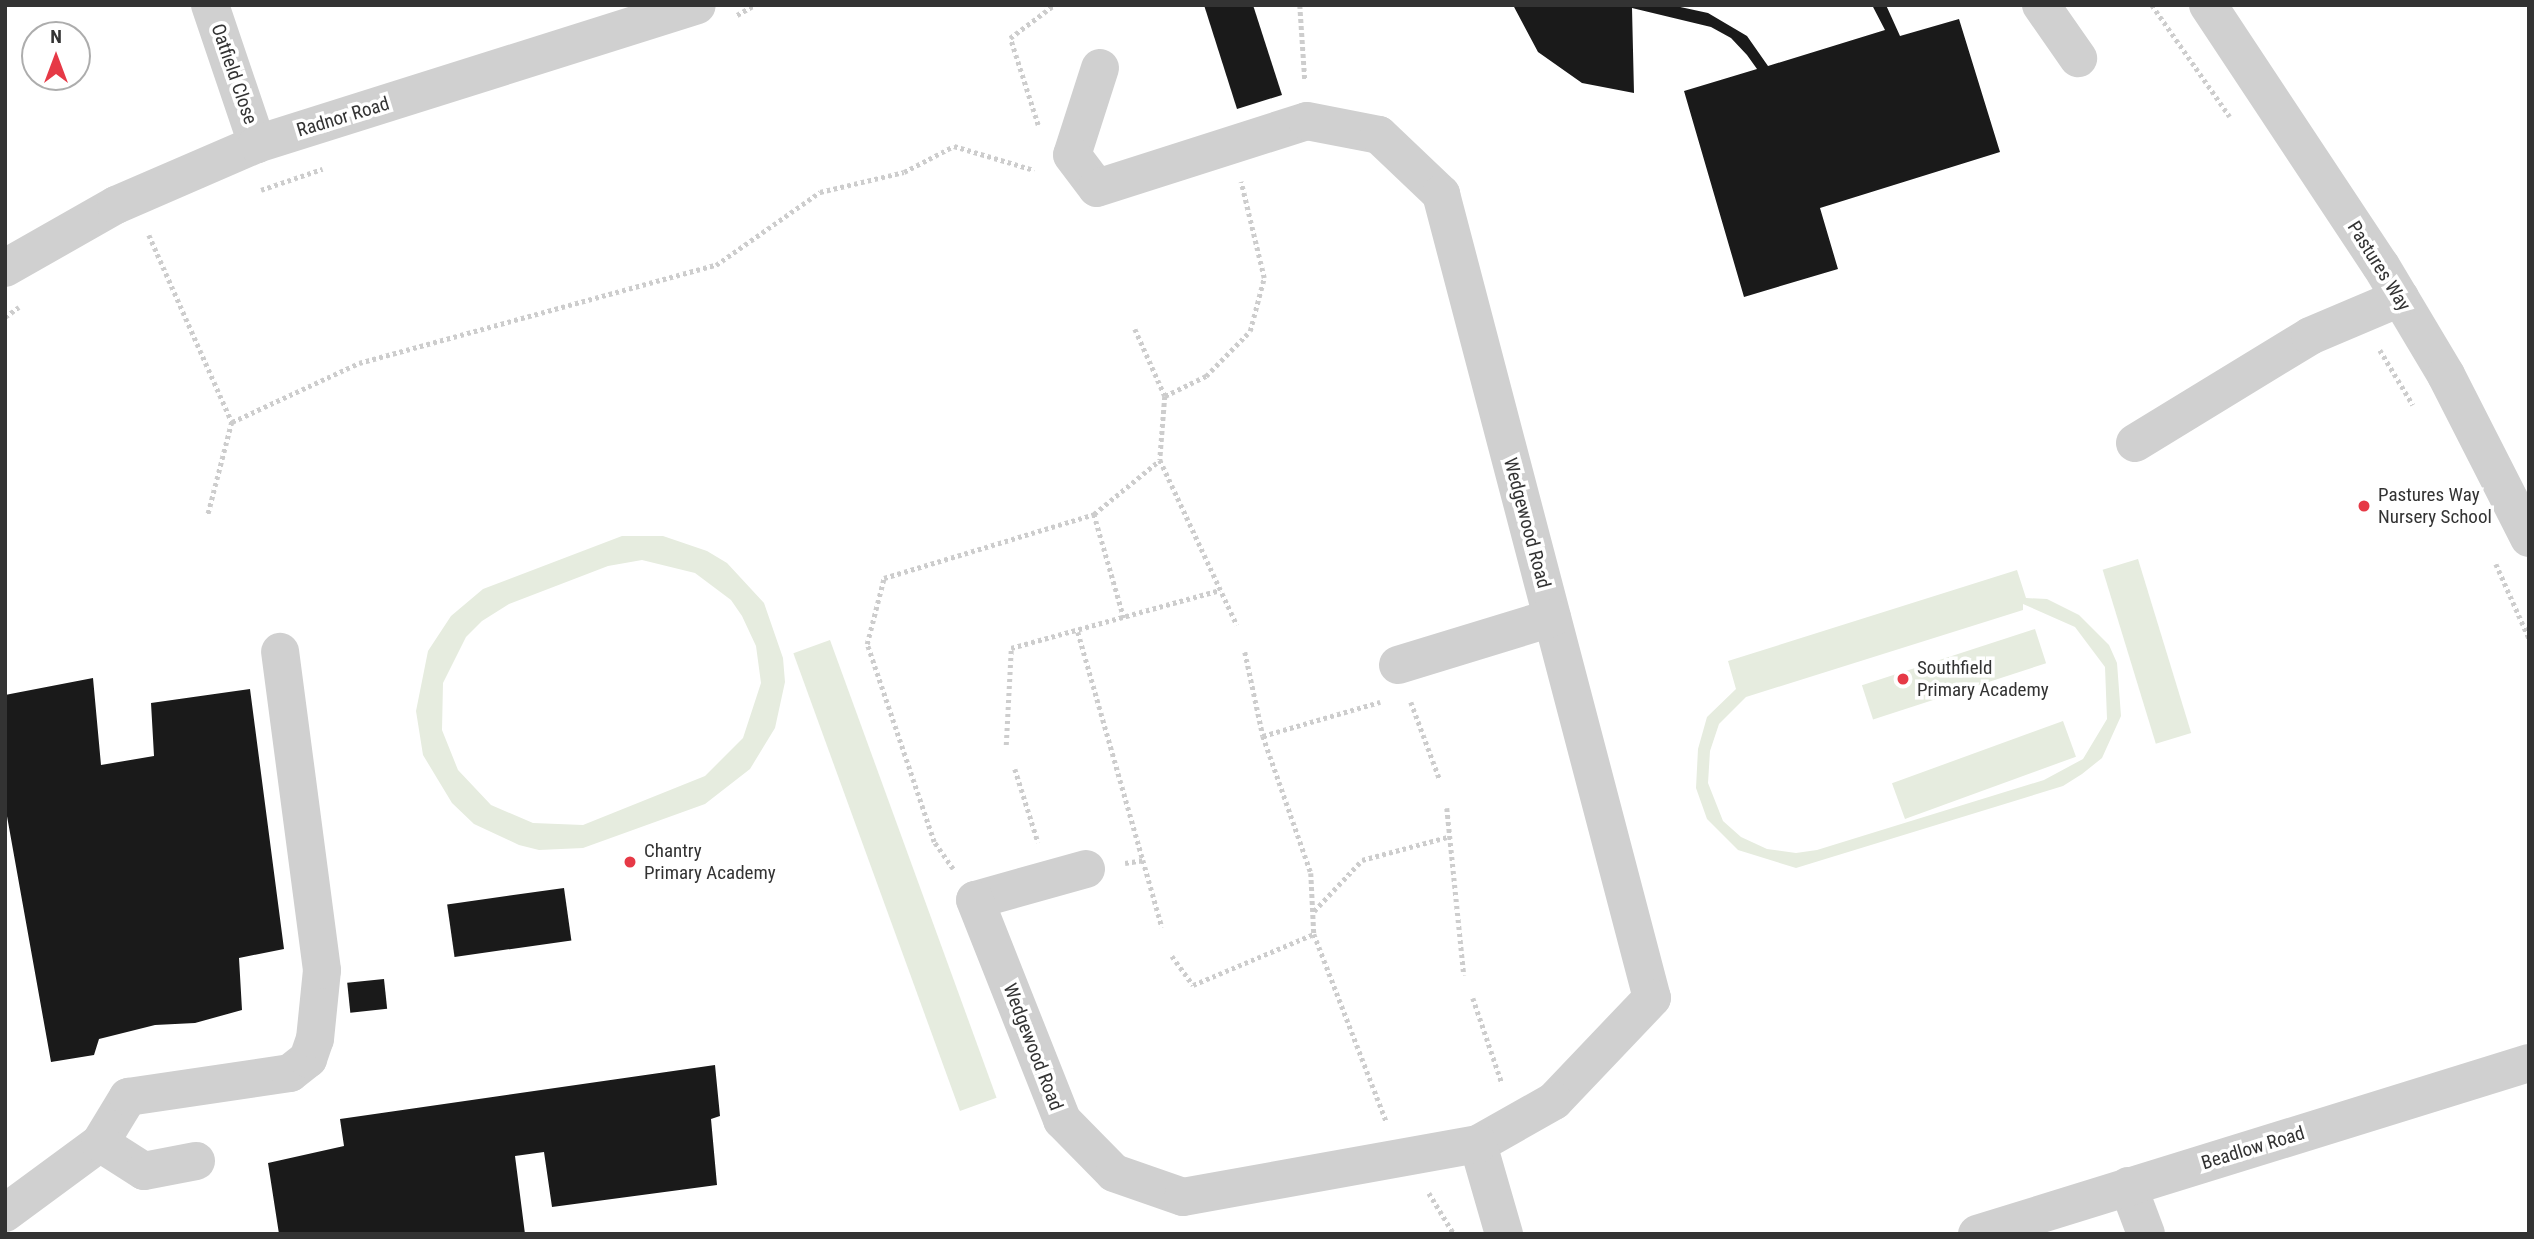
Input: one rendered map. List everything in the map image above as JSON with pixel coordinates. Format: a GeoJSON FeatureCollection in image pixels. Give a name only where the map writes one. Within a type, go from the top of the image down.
{"type":"FeatureCollection","features":[{"type":"Feature","properties":{"kind":"street","name":"Oatfield Close"},"geometry":{"type":"LineString","coordinates":[[210,5],[257,144]]}},
{"type":"Feature","properties":{"kind":"street","name":"Radnor Road"},"geometry":{"type":"LineString","coordinates":[[5,268],[116,205],[257,144],[697,5]]}},
{"type":"Feature","properties":{"kind":"street"},"geometry":{"type":"LineString","coordinates":[[2041,5],[2078,58]]}},
{"type":"Feature","properties":{"kind":"street","name":"Pastures Way"},"geometry":{"type":"LineString","coordinates":[[2208,5],[2400,298],[2449,380],[2529,538]]}},
{"type":"Feature","properties":{"kind":"street"},"geometry":{"type":"LineString","coordinates":[[1097,188],[1072,155],[1100,68]]}},
{"type":"Feature","properties":{"kind":"street","name":"Wedgewood Road"},"geometry":{"type":"LineString","coordinates":[[975,900],[1062,1120],[1114,1173],[1183,1197],[1478,1144],[1554,1101],[1652,998],[1441,194],[1379,135],[1307,121],[1097,188]]}},
{"type":"Feature","properties":{"kind":"street"},"geometry":{"type":"LineString","coordinates":[[2135,443],[2311,336],[2400,298]]}},
{"type":"Feature","properties":{"kind":"street"},"geometry":{"type":"LineString","coordinates":[[1398,665],[1552,618]]}},
{"type":"Feature","properties":{"kind":"street"},"geometry":{"type":"LineString","coordinates":[[5,1213],[100,1143],[128,1097],[290,1073],[308,1059],[315,1039],[322,970],[281,652]]}},
{"type":"Feature","properties":{"kind":"street"},"geometry":{"type":"LineString","coordinates":[[975,900],[1068,874]]}},
{"type":"Feature","properties":{"kind":"street","name":"Beadlow Road"},"geometry":{"type":"LineString","coordinates":[[1977,1234],[2529,1063]]}},
{"type":"Feature","properties":{"kind":"street"},"geometry":{"type":"LineString","coordinates":[[100,1143],[144,1171],[196,1161]]}},
{"type":"Feature","properties":{"kind":"street"},"geometry":{"type":"LineString","coordinates":[[1478,1144],[1504,1234]]}},
{"type":"Feature","properties":{"kind":"street"},"geometry":{"type":"LineString","coordinates":[[2128,1186],[2146,1234]]}},
{"type":"Feature","properties":{"kind":"street"},"geometry":{"type":"LineString","coordinates":[[5,1219],[15,1234]]}},
{"type":"Feature","properties":{"kind":"path"},"geometry":{"type":"LineString","coordinates":[[734,16],[754,5]]}},
{"type":"Feature","properties":{"kind":"path"},"geometry":{"type":"LineString","coordinates":[[1042,139],[1010,38],[1054,5]]}},
{"type":"Feature","properties":{"kind":"path"},"geometry":{"type":"LineString","coordinates":[[1300,5],[1307,121]]}},
{"type":"Feature","properties":{"kind":"path"},"geometry":{"type":"LineString","coordinates":[[232,422],[359,363],[716,265],[820,192],[904,172],[954,146],[1097,188]]}},
{"type":"Feature","properties":{"kind":"path"},"geometry":{"type":"LineString","coordinates":[[1166,396],[1206,376],[1250,331],[1264,278],[1230,146]]}},
{"type":"Feature","properties":{"kind":"path"},"geometry":{"type":"LineString","coordinates":[[252,192],[332,166]]}},
{"type":"Feature","properties":{"kind":"path"},"geometry":{"type":"LineString","coordinates":[[146,228],[232,422],[208,515]]}},
{"type":"Feature","properties":{"kind":"path"},"geometry":{"type":"LineString","coordinates":[[5,317],[27,302]]}},
{"type":"Feature","properties":{"kind":"path"},"geometry":{"type":"LineString","coordinates":[[1135,330],[1166,396],[1160,460],[1237,625]]}},
{"type":"Feature","properties":{"kind":"path"},"geometry":{"type":"LineString","coordinates":[[975,900],[934,842],[867,644],[884,578],[1094,514],[1160,460]]}},
{"type":"Feature","properties":{"kind":"path"},"geometry":{"type":"LineString","coordinates":[[1094,514],[1124,618]]}},
{"type":"Feature","properties":{"kind":"path"},"geometry":{"type":"LineString","coordinates":[[1006,745],[1011,648],[1078,632],[1220,590]]}},
{"type":"Feature","properties":{"kind":"path"},"geometry":{"type":"LineString","coordinates":[[1078,632],[1162,927]]}},
{"type":"Feature","properties":{"kind":"path"},"geometry":{"type":"LineString","coordinates":[[1245,652],[1263,736],[1311,873],[1314,934],[1400,1158]]}},
{"type":"Feature","properties":{"kind":"path"},"geometry":{"type":"LineString","coordinates":[[1263,736],[1390,699],[1398,665]]}},
{"type":"Feature","properties":{"kind":"path"},"geometry":{"type":"LineString","coordinates":[[1398,665],[1440,780]]}},
{"type":"Feature","properties":{"kind":"path"},"geometry":{"type":"LineString","coordinates":[[1015,769],[1068,874],[1143,860]]}},
{"type":"Feature","properties":{"kind":"path"},"geometry":{"type":"LineString","coordinates":[[1447,808],[1447,837],[1464,975]]}},
{"type":"Feature","properties":{"kind":"path"},"geometry":{"type":"LineString","coordinates":[[1313,912],[1362,860],[1447,837]]}},
{"type":"Feature","properties":{"kind":"path"},"geometry":{"type":"LineString","coordinates":[[1172,956],[1193,985],[1314,934]]}},
{"type":"Feature","properties":{"kind":"path"},"geometry":{"type":"LineString","coordinates":[[1473,998],[1516,1122]]}},
{"type":"Feature","properties":{"kind":"shaded area"},"geometry":{"type":"Polygon","coordinates":[[[622,536],[663,536],[707,551],[727,563],[764,603],[783,658],[785,682],[775,728],[750,769],[705,804],[583,848],[539,850],[519,845],[474,824],[452,803],[423,755],[416,711],[428,651],[451,616],[483,589],[622,536]],[[642,560],[608,566],[509,604],[482,621],[466,637],[443,683],[442,730],[458,770],[491,805],[533,823],[583,825],[705,776],[743,738],[761,683],[756,646],[731,600],[695,573],[642,560]]]}},
{"type":"Feature","properties":{"kind":"shaded area"},"geometry":{"type":"Polygon","coordinates":[[[2138,559],[2191,733],[2156,744],[2103,570],[2138,559]]]}},
{"type":"Feature","properties":{"kind":"shaded area"},"geometry":{"type":"Polygon","coordinates":[[[2017,570],[2026,598],[2047,599],[2079,615],[2109,645],[2117,663],[2121,716],[2102,758],[2063,786],[1796,868],[1738,850],[1707,819],[1696,788],[1698,749],[1707,717],[1736,689],[1728,661],[2017,570]],[[2023,604],[2023,610],[1746,697],[1719,724],[1710,751],[1708,783],[1723,821],[1741,837],[1767,849],[1796,853],[1817,850],[2044,780],[2083,759],[2107,719],[2105,667],[2075,627],[2023,604]]]}},
{"type":"Feature","properties":{"kind":"shaded area"},"geometry":{"type":"Polygon","coordinates":[[[2035,629],[2046,663],[1873,719],[1862,685],[2035,629]]]}},
{"type":"Feature","properties":{"kind":"shaded area"},"geometry":{"type":"Polygon","coordinates":[[[830,640],[997,1098],[960,1111],[793,653],[830,640]]]}},
{"type":"Feature","properties":{"kind":"shaded area"},"geometry":{"type":"Polygon","coordinates":[[[2063,721],[2076,757],[1905,819],[1892,783],[2063,721]]]}},
{"type":"Feature","properties":{"kind":"building"},"geometry":{"type":"Polygon","coordinates":[[[1204,5],[1253,5],[1282,95],[1237,109],[1204,5]]]}},
{"type":"Feature","properties":{"kind":"building"},"geometry":{"type":"Polygon","coordinates":[[[1513,5],[1671,5],[1708,13],[1747,36],[1768,66],[1885,30],[1872,5],[1886,5],[1900,36],[1959,19],[2000,152],[1820,208],[1838,269],[1744,297],[1684,91],[1757,69],[1747,55],[1731,38],[1711,27],[1632,8],[1634,93],[1582,83],[1538,52],[1513,5]]]}},
{"type":"Feature","properties":{"kind":"building"},"geometry":{"type":"Polygon","coordinates":[[[93,678],[101,765],[154,756],[151,703],[250,689],[284,949],[239,958],[242,1010],[195,1023],[155,1025],[99,1039],[94,1055],[51,1062],[5,805],[5,695],[93,678]]]}},
{"type":"Feature","properties":{"kind":"building"},"geometry":{"type":"Polygon","coordinates":[[[564,888],[571,940],[455,957],[447,904],[564,888]]]}},
{"type":"Feature","properties":{"kind":"building"},"geometry":{"type":"Polygon","coordinates":[[[384,979],[387,1009],[350,1013],[347,983],[384,979]]]}},
{"type":"Feature","properties":{"kind":"building"},"geometry":{"type":"Polygon","coordinates":[[[715,1065],[720,1116],[711,1119],[717,1185],[552,1207],[544,1152],[515,1156],[525,1234],[279,1234],[268,1163],[344,1146],[340,1119],[715,1065]]]}},
{"type":"Feature","properties":{"kind":"place","name":"Pastures Way Nursery School"},"geometry":{"type":"Point","coordinates":[2364,506]}},
{"type":"Feature","properties":{"kind":"place","name":"Southfield Primary Academy"},"geometry":{"type":"Point","coordinates":[1903,679]}},
{"type":"Feature","properties":{"kind":"place","name":"Chantry Primary Academy"},"geometry":{"type":"Point","coordinates":[630,862]}}]}
